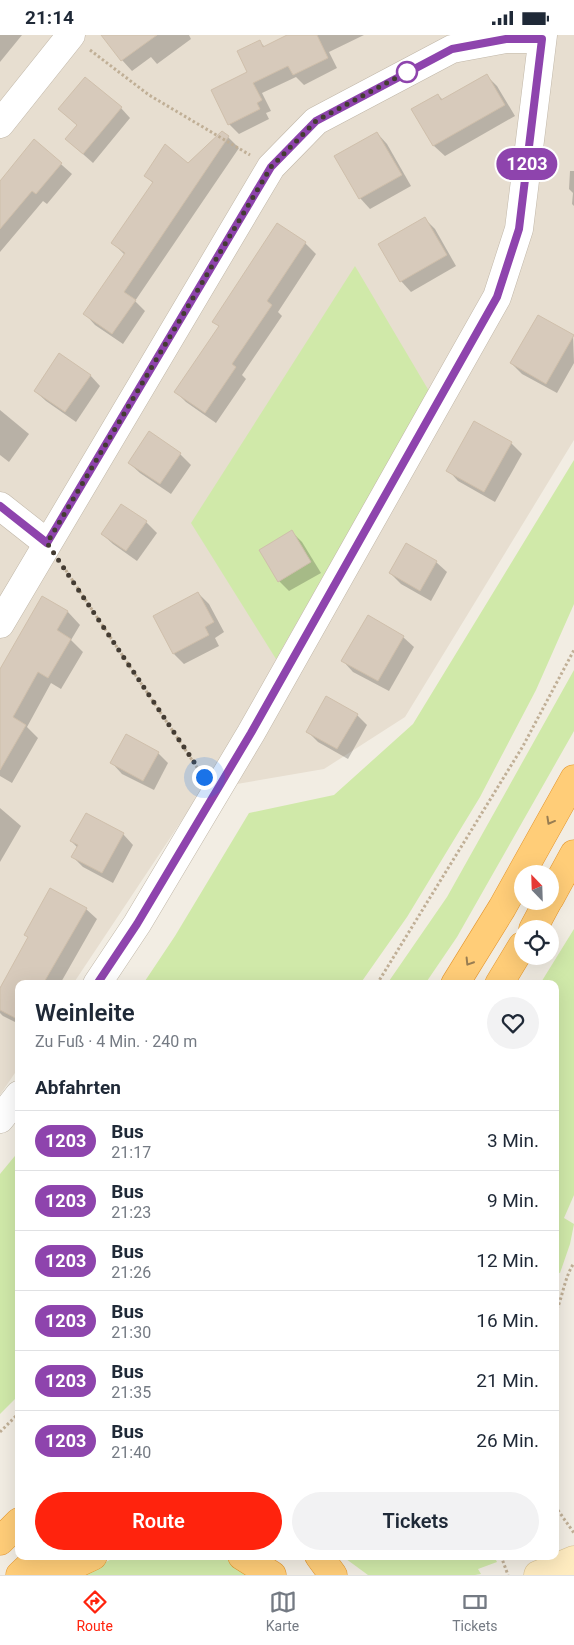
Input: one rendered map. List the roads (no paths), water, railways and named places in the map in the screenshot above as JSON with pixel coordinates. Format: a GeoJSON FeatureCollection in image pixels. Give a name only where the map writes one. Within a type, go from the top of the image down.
{"type":"FeatureCollection","features":[{"type":"Feature","properties":{"kind":"highway"},"geometry":{"type":"LineString","coordinates":[[457,980],[502,908],[574,779]]}},
{"type":"Feature","properties":{"kind":"highway"},"geometry":{"type":"LineString","coordinates":[[559,882],[574,855]]}},
{"type":"Feature","properties":{"kind":"highway"},"geometry":{"type":"LineString","coordinates":[[501,980],[514,959]]}},
{"type":"Feature","properties":{"kind":"highway"},"geometry":{"type":"LineString","coordinates":[[0,1541],[15,1526]]}},
{"type":"Feature","properties":{"kind":"highway"},"geometry":{"type":"LineString","coordinates":[[20,1575],[36,1560]]}},
{"type":"Feature","properties":{"kind":"highway"},"geometry":{"type":"LineString","coordinates":[[53,1575],[85,1560]]}},
{"type":"Feature","properties":{"kind":"highway"},"geometry":{"type":"LineString","coordinates":[[248,1560],[272,1575]]}},
{"type":"Feature","properties":{"kind":"main road"},"geometry":{"type":"LineString","coordinates":[[540,1574],[574,1560]]}},
{"type":"Feature","properties":{"kind":"street"},"geometry":{"type":"LineString","coordinates":[[0,124],[70,35]]}},
{"type":"Feature","properties":{"kind":"street"},"geometry":{"type":"LineString","coordinates":[[0,624],[271,167],[316,121],[452,49],[506,39],[542,37],[519,229],[497,297],[256,724],[137,924],[100,980]]}},
{"type":"Feature","properties":{"kind":"street"},"geometry":{"type":"LineString","coordinates":[[0,506],[47,543]]}},
{"type":"Feature","properties":{"kind":"street"},"geometry":{"type":"LineString","coordinates":[[0,1119],[15,1100]]}}]}
